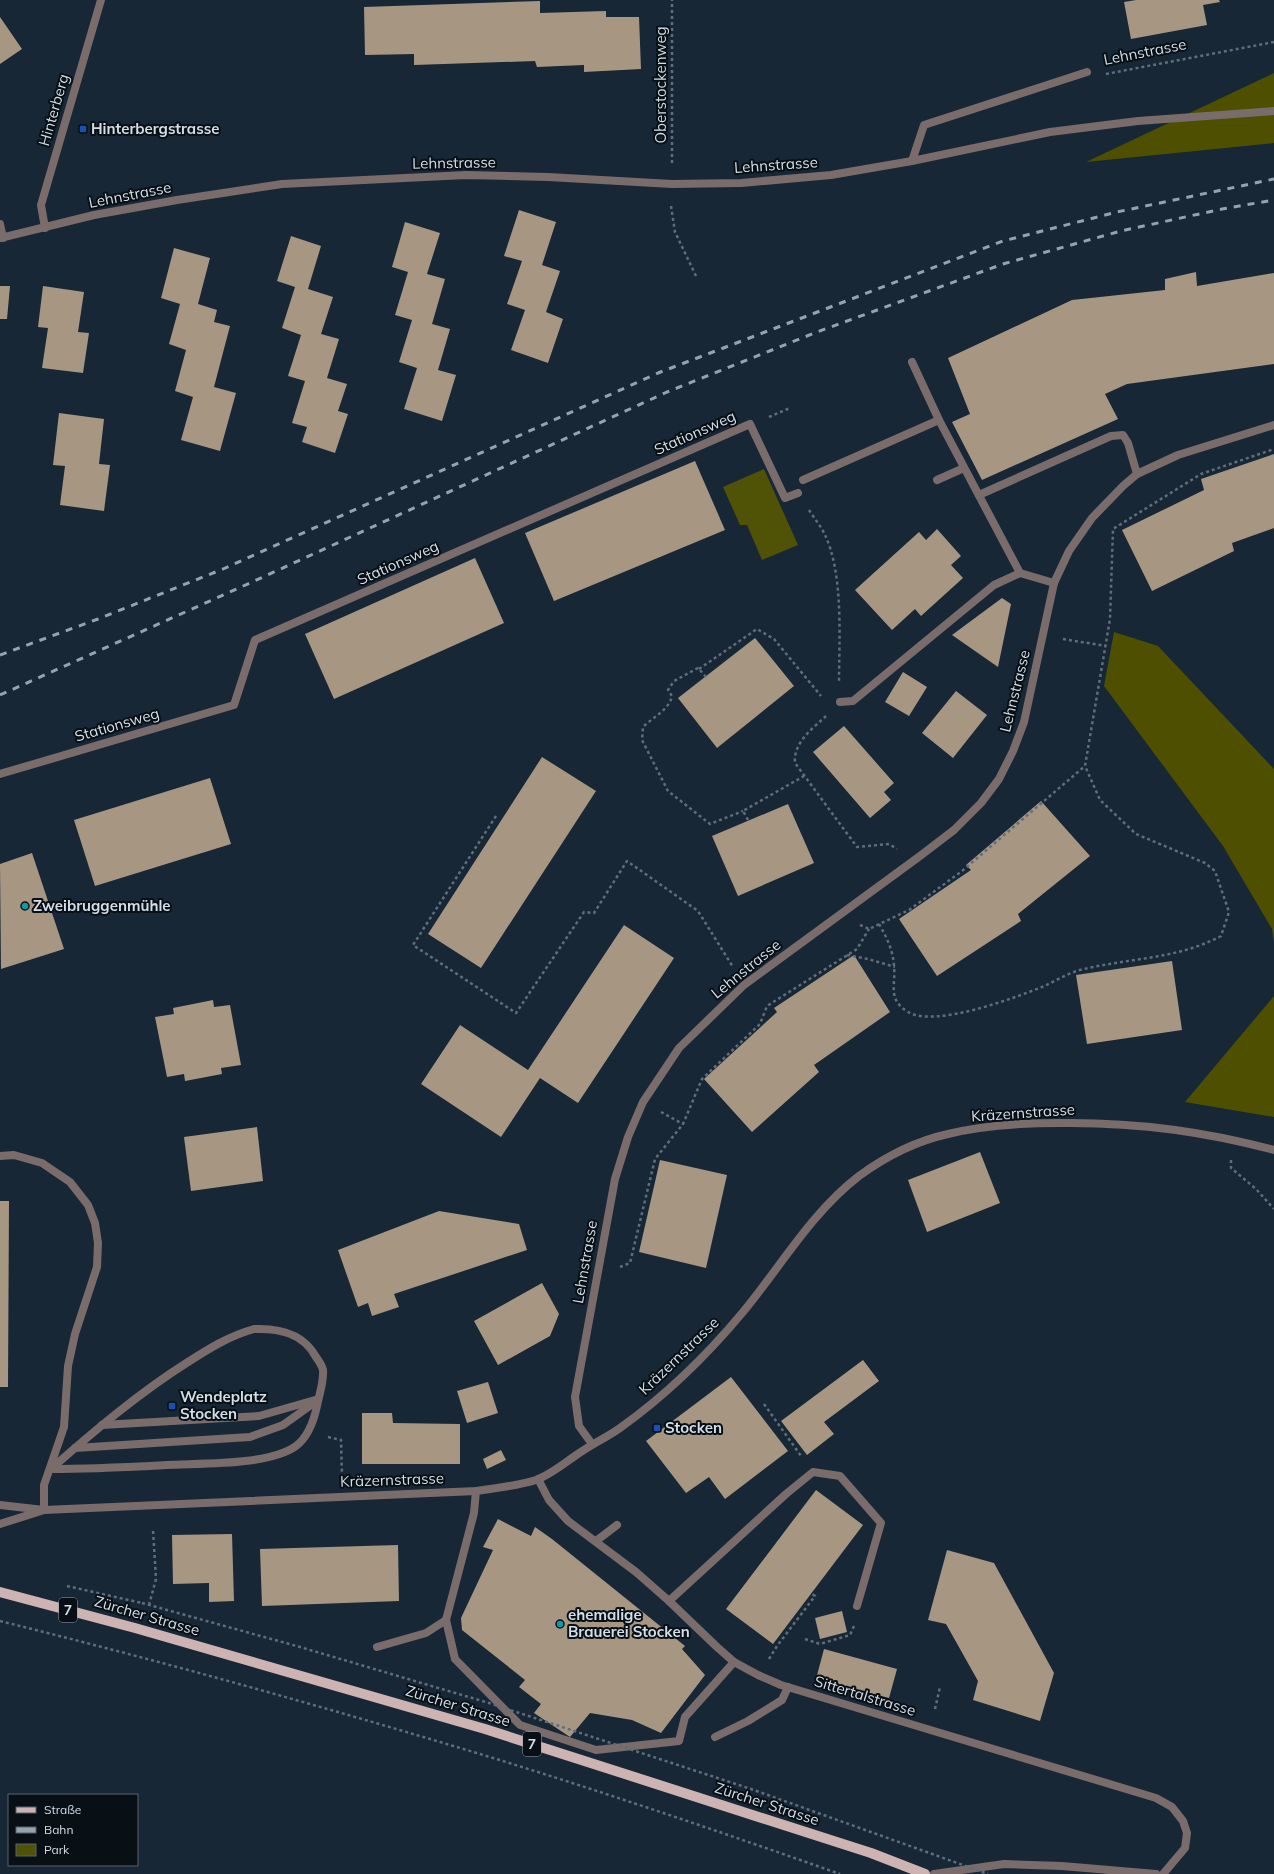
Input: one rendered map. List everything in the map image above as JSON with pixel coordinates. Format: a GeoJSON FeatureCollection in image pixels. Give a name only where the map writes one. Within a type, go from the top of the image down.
{"type":"FeatureCollection","features":[{"type":"Feature","properties":{"kind":"main road","name":"Zürcher Strasse"},"geometry":{"type":"LineString","coordinates":[[0,1592],[135,1628],[485,1729],[871,1853],[925,1874]]}},
{"type":"Feature","properties":{"kind":"street","name":"Hinterberg"},"geometry":{"type":"LineString","coordinates":[[45,228],[41,205],[101,0]]}},
{"type":"Feature","properties":{"kind":"street","name":"Lehnstrasse"},"geometry":{"type":"LineString","coordinates":[[912,161],[924,124],[1087,72]]}},
{"type":"Feature","properties":{"kind":"street","name":"Lehnstrasse"},"geometry":{"type":"LineString","coordinates":[[1,238],[94,215],[170,201],[282,184],[466,175],[548,177],[672,184],[741,183],[831,175],[912,161],[1050,132],[1138,121],[1274,111]]}},
{"type":"Feature","properties":{"kind":"street"},"geometry":{"type":"LineString","coordinates":[[0,224],[1,238]]}},
{"type":"Feature","properties":{"kind":"street"},"geometry":{"type":"LineString","coordinates":[[912,362],[939,420],[1020,573]]}},
{"type":"Feature","properties":{"kind":"street"},"geometry":{"type":"LineString","coordinates":[[803,480],[939,420]]}},
{"type":"Feature","properties":{"kind":"street","name":"Stationsweg"},"geometry":{"type":"LineString","coordinates":[[0,774],[234,705],[255,640],[750,424],[785,498],[798,492]]}},
{"type":"Feature","properties":{"kind":"street","name":"Lehnstrasse"},"geometry":{"type":"LineString","coordinates":[[592,1444],[579,1426],[575,1397],[615,1179],[628,1138],[642,1102],[679,1048],[732,994],[920,856],[954,830],[981,804],[998,779],[1013,751],[1024,722],[1054,582],[1069,551],[1092,518],[1123,486],[1137,474],[1178,456],[1274,425]]}},
{"type":"Feature","properties":{"kind":"street"},"geometry":{"type":"LineString","coordinates":[[979,495],[1111,436],[1123,435],[1128,444],[1137,474]]}},
{"type":"Feature","properties":{"kind":"street"},"geometry":{"type":"LineString","coordinates":[[937,480],[964,468]]}},
{"type":"Feature","properties":{"kind":"street"},"geometry":{"type":"LineString","coordinates":[[840,702],[853,701],[994,585],[1020,573],[1054,582]]}},
{"type":"Feature","properties":{"kind":"street","name":"Kräzernstrasse"},"geometry":{"type":"LineString","coordinates":[[0,1505],[44,1510],[476,1491],[538,1479],[619,1428],[652,1403],[706,1352],[743,1312],[797,1242],[834,1198],[859,1176],[888,1157],[916,1144],[947,1134],[992,1126],[1038,1123],[1106,1123],[1172,1128],[1235,1139],[1274,1150]]}},
{"type":"Feature","properties":{"kind":"street"},"geometry":{"type":"LineString","coordinates":[[0,1156],[14,1155],[42,1162],[59,1173],[80,1192],[88,1205],[95,1223],[98,1243],[97,1267],[77,1327],[68,1366],[64,1427],[44,1485],[44,1510]]}},
{"type":"Feature","properties":{"kind":"street"},"geometry":{"type":"LineString","coordinates":[[270,1328],[286,1332],[309,1346],[323,1370],[314,1418],[308,1432],[296,1445],[277,1455],[239,1462],[50,1469],[102,1425],[162,1379],[210,1348],[237,1334],[254,1329],[270,1328]]}},
{"type":"Feature","properties":{"kind":"street"},"geometry":{"type":"LineString","coordinates":[[102,1425],[259,1416],[318,1400]]}},
{"type":"Feature","properties":{"kind":"street"},"geometry":{"type":"LineString","coordinates":[[75,1448],[250,1437],[283,1425],[318,1400]]}},
{"type":"Feature","properties":{"kind":"street"},"geometry":{"type":"LineString","coordinates":[[669,1601],[780,1499],[812,1472],[840,1476],[881,1523],[857,1606]]}},
{"type":"Feature","properties":{"kind":"street","name":"Sittertalstrasse"},"geometry":{"type":"LineString","coordinates":[[538,1479],[550,1500],[568,1521],[596,1541],[669,1601],[716,1647],[734,1662],[758,1676],[788,1687],[1156,1798],[1172,1807],[1183,1821],[1186,1833],[1185,1848],[1163,1874]]}},
{"type":"Feature","properties":{"kind":"street"},"geometry":{"type":"LineString","coordinates":[[476,1491],[472,1520],[446,1620],[455,1659],[520,1725],[596,1750],[679,1741],[685,1717],[734,1662]]}},
{"type":"Feature","properties":{"kind":"street","name":"Kräzernstrasse"},"geometry":{"type":"LineString","coordinates":[[0,1524],[44,1510]]}},
{"type":"Feature","properties":{"kind":"street"},"geometry":{"type":"LineString","coordinates":[[596,1541],[617,1525]]}},
{"type":"Feature","properties":{"kind":"street"},"geometry":{"type":"LineString","coordinates":[[377,1647],[426,1633],[446,1620]]}},
{"type":"Feature","properties":{"kind":"street"},"geometry":{"type":"LineString","coordinates":[[715,1736],[748,1721],[782,1700],[788,1687]]}},
{"type":"Feature","properties":{"kind":"street"},"geometry":{"type":"LineString","coordinates":[[934,1874],[1004,1864],[1062,1866],[1156,1874]]}},
{"type":"Feature","properties":{"kind":"path","name":"Oberstockenweg"},"geometry":{"type":"LineString","coordinates":[[672,0],[672,169]]}},
{"type":"Feature","properties":{"kind":"path","name":"Lehnstrasse"},"geometry":{"type":"LineString","coordinates":[[1087,72],[1097,76],[1274,42]]}},
{"type":"Feature","properties":{"kind":"path"},"geometry":{"type":"LineString","coordinates":[[671,206],[675,232],[697,278]]}},
{"type":"Feature","properties":{"kind":"path"},"geometry":{"type":"LineString","coordinates":[[879,924],[890,944],[895,967],[893,992],[898,1004],[909,1012],[925,1017],[955,1014],[991,1005],[1041,987],[1082,969],[1170,955],[1203,945],[1221,936],[1229,912],[1215,871],[1205,863],[1136,834],[1100,800],[1085,766],[1110,619],[1113,529],[1201,474],[1274,449]]}},
{"type":"Feature","properties":{"kind":"path"},"geometry":{"type":"LineString","coordinates":[[804,776],[743,811],[710,824],[668,791],[642,740],[643,727],[666,708],[671,701],[672,696],[668,690],[674,681],[699,669],[757,629],[774,639],[823,698]]}},
{"type":"Feature","properties":{"kind":"path"},"geometry":{"type":"LineString","coordinates":[[1060,639],[1106,646]]}},
{"type":"Feature","properties":{"kind":"path"},"geometry":{"type":"LineString","coordinates":[[699,669],[706,677]]}},
{"type":"Feature","properties":{"kind":"path"},"geometry":{"type":"LineString","coordinates":[[614,1269],[630,1263],[655,1159],[683,1124],[702,1079],[760,1024],[767,1006],[857,949],[869,929],[909,910],[962,872],[1085,766]]}},
{"type":"Feature","properties":{"kind":"path"},"geometry":{"type":"LineString","coordinates":[[743,811],[748,820]]}},
{"type":"Feature","properties":{"kind":"path"},"geometry":{"type":"LineString","coordinates":[[496,816],[413,945],[516,1013],[584,912],[594,914],[627,861],[698,911],[737,973]]}},
{"type":"Feature","properties":{"kind":"path"},"geometry":{"type":"LineString","coordinates":[[855,923],[869,929]]}},
{"type":"Feature","properties":{"kind":"path"},"geometry":{"type":"LineString","coordinates":[[846,955],[868,959],[895,967]]}},
{"type":"Feature","properties":{"kind":"path"},"geometry":{"type":"LineString","coordinates":[[657,1110],[683,1124]]}},
{"type":"Feature","properties":{"kind":"path"},"geometry":{"type":"LineString","coordinates":[[1231,1159],[1231,1168],[1256,1189],[1274,1209]]}},
{"type":"Feature","properties":{"kind":"path"},"geometry":{"type":"LineString","coordinates":[[764,1404],[812,1472]]}},
{"type":"Feature","properties":{"kind":"path"},"geometry":{"type":"LineString","coordinates":[[341,1440],[342,1476]]}},
{"type":"Feature","properties":{"kind":"path"},"geometry":{"type":"LineString","coordinates":[[149,1605],[156,1579],[153,1530]]}},
{"type":"Feature","properties":{"kind":"path"},"geometry":{"type":"LineString","coordinates":[[71,1586],[142,1603],[300,1646],[496,1705],[751,1788],[988,1874]]}},
{"type":"Feature","properties":{"kind":"path"},"geometry":{"type":"LineString","coordinates":[[777,1646],[815,1596],[811,1594]]}},
{"type":"Feature","properties":{"kind":"path"},"geometry":{"type":"LineString","coordinates":[[0,1621],[246,1685],[481,1754],[675,1817],[840,1874]]}},
{"type":"Feature","properties":{"kind":"path"},"geometry":{"type":"LineString","coordinates":[[805,1639],[820,1644],[850,1635]]}},
{"type":"Feature","properties":{"kind":"path"},"geometry":{"type":"LineString","coordinates":[[934,1709],[940,1687]]}},
{"type":"Feature","properties":{"kind":"green space"},"geometry":{"type":"Polygon","coordinates":[[[764,469],[798,545],[762,560],[747,525],[740,525],[723,487],[764,469]]]}},
{"type":"Feature","properties":{"kind":"shaded area"},"geometry":{"type":"Polygon","coordinates":[[[1274,73],[1274,143],[1086,162],[1274,73]]]}},
{"type":"Feature","properties":{"kind":"shaded area"},"geometry":{"type":"Polygon","coordinates":[[[1114,632],[1158,646],[1274,769],[1274,943],[1272,929],[1223,846],[1104,686],[1114,632]]]}},
{"type":"Feature","properties":{"kind":"shaded area"},"geometry":{"type":"Polygon","coordinates":[[[1274,996],[1274,1117],[1185,1102],[1274,996]]]}},
{"type":"Feature","properties":{"kind":"building"},"geometry":{"type":"Polygon","coordinates":[[[1136,0],[1219,0],[1220,2],[1203,5],[1207,25],[1131,39],[1124,2],[1136,0]]]}},
{"type":"Feature","properties":{"kind":"building"},"geometry":{"type":"Polygon","coordinates":[[[540,1],[540,13],[606,11],[606,17],[639,17],[641,69],[584,72],[584,65],[537,67],[535,61],[414,65],[414,54],[365,55],[364,7],[540,1]]]}},
{"type":"Feature","properties":{"kind":"building"},"geometry":{"type":"Polygon","coordinates":[[[0,17],[22,49],[0,64],[0,17]]]}},
{"type":"Feature","properties":{"kind":"building"},"geometry":{"type":"Polygon","coordinates":[[[519,210],[556,222],[542,265],[560,271],[546,312],[563,319],[548,363],[511,350],[525,310],[507,304],[522,261],[504,256],[519,210]]]}},
{"type":"Feature","properties":{"kind":"building"},"geometry":{"type":"Polygon","coordinates":[[[405,222],[440,233],[427,274],[445,279],[432,324],[450,329],[438,370],[456,375],[442,421],[404,409],[417,368],[399,362],[412,320],[395,315],[408,272],[392,267],[405,222]]]}},
{"type":"Feature","properties":{"kind":"building"},"geometry":{"type":"Polygon","coordinates":[[[291,236],[321,246],[308,289],[333,297],[321,334],[339,339],[327,378],[347,384],[338,411],[348,414],[335,453],[302,442],[307,427],[292,423],[305,381],[288,376],[301,335],[282,328],[295,287],[277,281],[291,236]]]}},
{"type":"Feature","properties":{"kind":"building"},"geometry":{"type":"Polygon","coordinates":[[[174,248],[210,258],[198,304],[217,310],[214,322],[230,326],[214,387],[236,393],[220,451],[181,440],[193,397],[175,391],[186,350],[169,344],[180,304],[161,298],[174,248]]]}},
{"type":"Feature","properties":{"kind":"building"},"geometry":{"type":"Polygon","coordinates":[[[1196,272],[1197,286],[1274,273],[1274,364],[1127,384],[1105,394],[1118,419],[982,480],[952,422],[970,414],[948,358],[1072,300],[1165,290],[1165,279],[1196,272]]]}},
{"type":"Feature","properties":{"kind":"building"},"geometry":{"type":"Polygon","coordinates":[[[0,286],[10,286],[7,319],[0,319],[0,286]]]}},
{"type":"Feature","properties":{"kind":"building"},"geometry":{"type":"Polygon","coordinates":[[[43,286],[84,292],[78,332],[89,333],[83,373],[42,368],[48,328],[38,327],[43,286]]]}},
{"type":"Feature","properties":{"kind":"building"},"geometry":{"type":"Polygon","coordinates":[[[59,413],[104,419],[99,464],[110,465],[104,511],[60,505],[65,466],[53,465],[59,413]]]}},
{"type":"Feature","properties":{"kind":"building"},"geometry":{"type":"Polygon","coordinates":[[[1274,454],[1274,528],[1232,543],[1234,551],[1152,591],[1122,530],[1204,490],[1201,479],[1274,454]]]}},
{"type":"Feature","properties":{"kind":"building"},"geometry":{"type":"Polygon","coordinates":[[[695,461],[725,530],[554,601],[525,533],[695,461]]]}},
{"type":"Feature","properties":{"kind":"building"},"geometry":{"type":"Polygon","coordinates":[[[937,529],[961,556],[951,565],[963,578],[921,616],[915,609],[892,630],[855,590],[919,532],[926,540],[937,529]]]}},
{"type":"Feature","properties":{"kind":"building"},"geometry":{"type":"Polygon","coordinates":[[[475,558],[504,623],[334,699],[305,634],[475,558]]]}},
{"type":"Feature","properties":{"kind":"building"},"geometry":{"type":"Polygon","coordinates":[[[1002,598],[1011,604],[998,667],[952,635],[1002,598]]]}},
{"type":"Feature","properties":{"kind":"building"},"geometry":{"type":"Polygon","coordinates":[[[755,638],[794,686],[717,748],[678,698],[755,638]]]}},
{"type":"Feature","properties":{"kind":"building"},"geometry":{"type":"Polygon","coordinates":[[[903,672],[927,687],[909,716],[885,702],[903,672]]]}},
{"type":"Feature","properties":{"kind":"building"},"geometry":{"type":"Polygon","coordinates":[[[956,691],[987,715],[953,758],[922,733],[956,691]]]}},
{"type":"Feature","properties":{"kind":"building"},"geometry":{"type":"Polygon","coordinates":[[[844,726],[894,783],[884,792],[891,800],[870,818],[813,752],[844,726]]]}},
{"type":"Feature","properties":{"kind":"building"},"geometry":{"type":"Polygon","coordinates":[[[542,757],[596,791],[481,968],[428,934],[542,757]]]}},
{"type":"Feature","properties":{"kind":"building"},"geometry":{"type":"Polygon","coordinates":[[[210,778],[231,844],[95,886],[74,820],[210,778]]]}},
{"type":"Feature","properties":{"kind":"building"},"geometry":{"type":"Polygon","coordinates":[[[1041,801],[1090,856],[1018,914],[1021,921],[937,976],[899,919],[971,870],[966,865],[1041,801]]]}},
{"type":"Feature","properties":{"kind":"building"},"geometry":{"type":"Polygon","coordinates":[[[788,804],[814,863],[738,896],[712,836],[788,804]]]}},
{"type":"Feature","properties":{"kind":"building","name":"Zweibruggenmühle"},"geometry":{"type":"Polygon","coordinates":[[[32,853],[64,949],[1,969],[0,864],[32,853]]]}},
{"type":"Feature","properties":{"kind":"building"},"geometry":{"type":"Polygon","coordinates":[[[624,925],[674,958],[578,1103],[540,1078],[501,1137],[421,1084],[460,1025],[528,1070],[624,925]]]}},
{"type":"Feature","properties":{"kind":"building"},"geometry":{"type":"Polygon","coordinates":[[[854,955],[890,1012],[814,1065],[819,1072],[752,1132],[704,1079],[777,1012],[774,1008],[854,955]]]}},
{"type":"Feature","properties":{"kind":"building"},"geometry":{"type":"Polygon","coordinates":[[[1172,961],[1182,1030],[1087,1044],[1076,975],[1172,961]]]}},
{"type":"Feature","properties":{"kind":"building"},"geometry":{"type":"Polygon","coordinates":[[[213,1000],[214,1007],[230,1005],[241,1065],[221,1068],[222,1074],[185,1081],[184,1074],[167,1077],[155,1017],[174,1014],[173,1008],[213,1000]]]}},
{"type":"Feature","properties":{"kind":"building"},"geometry":{"type":"Polygon","coordinates":[[[257,1127],[263,1181],[191,1191],[184,1137],[257,1127]]]}},
{"type":"Feature","properties":{"kind":"building"},"geometry":{"type":"Polygon","coordinates":[[[980,1152],[1000,1203],[927,1232],[908,1180],[980,1152]]]}},
{"type":"Feature","properties":{"kind":"building"},"geometry":{"type":"Polygon","coordinates":[[[660,1160],[727,1175],[706,1268],[639,1252],[660,1160]]]}},
{"type":"Feature","properties":{"kind":"building"},"geometry":{"type":"Polygon","coordinates":[[[0,1201],[9,1201],[8,1387],[0,1387],[0,1201]]]}},
{"type":"Feature","properties":{"kind":"building"},"geometry":{"type":"Polygon","coordinates":[[[439,1211],[519,1224],[527,1250],[394,1294],[399,1307],[372,1316],[368,1303],[358,1307],[338,1250],[439,1211]]]}},
{"type":"Feature","properties":{"kind":"building"},"geometry":{"type":"Polygon","coordinates":[[[542,1283],[559,1314],[550,1336],[498,1365],[474,1321],[542,1283]]]}},
{"type":"Feature","properties":{"kind":"building"},"geometry":{"type":"Polygon","coordinates":[[[863,1360],[879,1381],[824,1422],[834,1434],[807,1455],[781,1421],[863,1360]]]}},
{"type":"Feature","properties":{"kind":"building"},"geometry":{"type":"Polygon","coordinates":[[[731,1377],[788,1451],[725,1499],[709,1477],[686,1493],[646,1441],[731,1377]]]}},
{"type":"Feature","properties":{"kind":"building"},"geometry":{"type":"Polygon","coordinates":[[[488,1382],[498,1413],[467,1423],[457,1391],[488,1382]]]}},
{"type":"Feature","properties":{"kind":"building"},"geometry":{"type":"Polygon","coordinates":[[[362,1413],[392,1413],[393,1423],[460,1424],[460,1464],[362,1464],[362,1413]]]}},
{"type":"Feature","properties":{"kind":"building"},"geometry":{"type":"Polygon","coordinates":[[[501,1450],[506,1460],[487,1469],[483,1459],[501,1450]]]}},
{"type":"Feature","properties":{"kind":"building"},"geometry":{"type":"Polygon","coordinates":[[[816,1490],[863,1525],[773,1644],[726,1609],[816,1490]]]}},
{"type":"Feature","properties":{"kind":"building","name":"ehemalige Brauerei Stocken"},"geometry":{"type":"Polygon","coordinates":[[[498,1519],[531,1536],[535,1527],[685,1646],[682,1649],[705,1675],[661,1733],[632,1720],[590,1713],[570,1737],[534,1713],[541,1704],[519,1687],[525,1680],[462,1630],[461,1618],[493,1550],[483,1547],[498,1519]]]}},
{"type":"Feature","properties":{"kind":"building"},"geometry":{"type":"Polygon","coordinates":[[[232,1534],[234,1601],[209,1602],[209,1583],[173,1584],[172,1535],[232,1534]]]}},
{"type":"Feature","properties":{"kind":"building"},"geometry":{"type":"Polygon","coordinates":[[[398,1545],[399,1601],[262,1606],[260,1549],[398,1545]]]}},
{"type":"Feature","properties":{"kind":"building"},"geometry":{"type":"Polygon","coordinates":[[[947,1550],[994,1563],[1054,1673],[1040,1721],[973,1700],[978,1681],[946,1624],[928,1620],[947,1550]]]}},
{"type":"Feature","properties":{"kind":"building"},"geometry":{"type":"Polygon","coordinates":[[[842,1611],[847,1632],[820,1639],[815,1618],[842,1611]]]}},
{"type":"Feature","properties":{"kind":"building"},"geometry":{"type":"Polygon","coordinates":[[[824,1649],[897,1669],[889,1698],[816,1679],[824,1649]]]}},
{"type":"Feature","properties":{"kind":"railway"},"geometry":{"type":"LineString","coordinates":[[0,655],[98,619],[223,569],[658,373],[1003,241],[1117,212],[1274,179]]}},
{"type":"Feature","properties":{"kind":"railway"},"geometry":{"type":"LineString","coordinates":[[0,695],[250,583],[667,392],[817,332],[1003,264],[1121,231],[1222,209],[1274,200]]}},
{"type":"Feature","properties":{"kind":"place","name":"Hinterbergstrasse"},"geometry":{"type":"Point","coordinates":[83,129]}},
{"type":"Feature","properties":{"kind":"place","name":"Zweibruggenmühle"},"geometry":{"type":"Point","coordinates":[25,906]}},
{"type":"Feature","properties":{"kind":"place","name":"Wendeplatz Stocken"},"geometry":{"type":"Point","coordinates":[172,1406]}},
{"type":"Feature","properties":{"kind":"place","name":"Stocken"},"geometry":{"type":"Point","coordinates":[657,1428]}},
{"type":"Feature","properties":{"kind":"place","name":"ehemalige Brauerei Stocken"},"geometry":{"type":"Point","coordinates":[560,1624]}}]}
